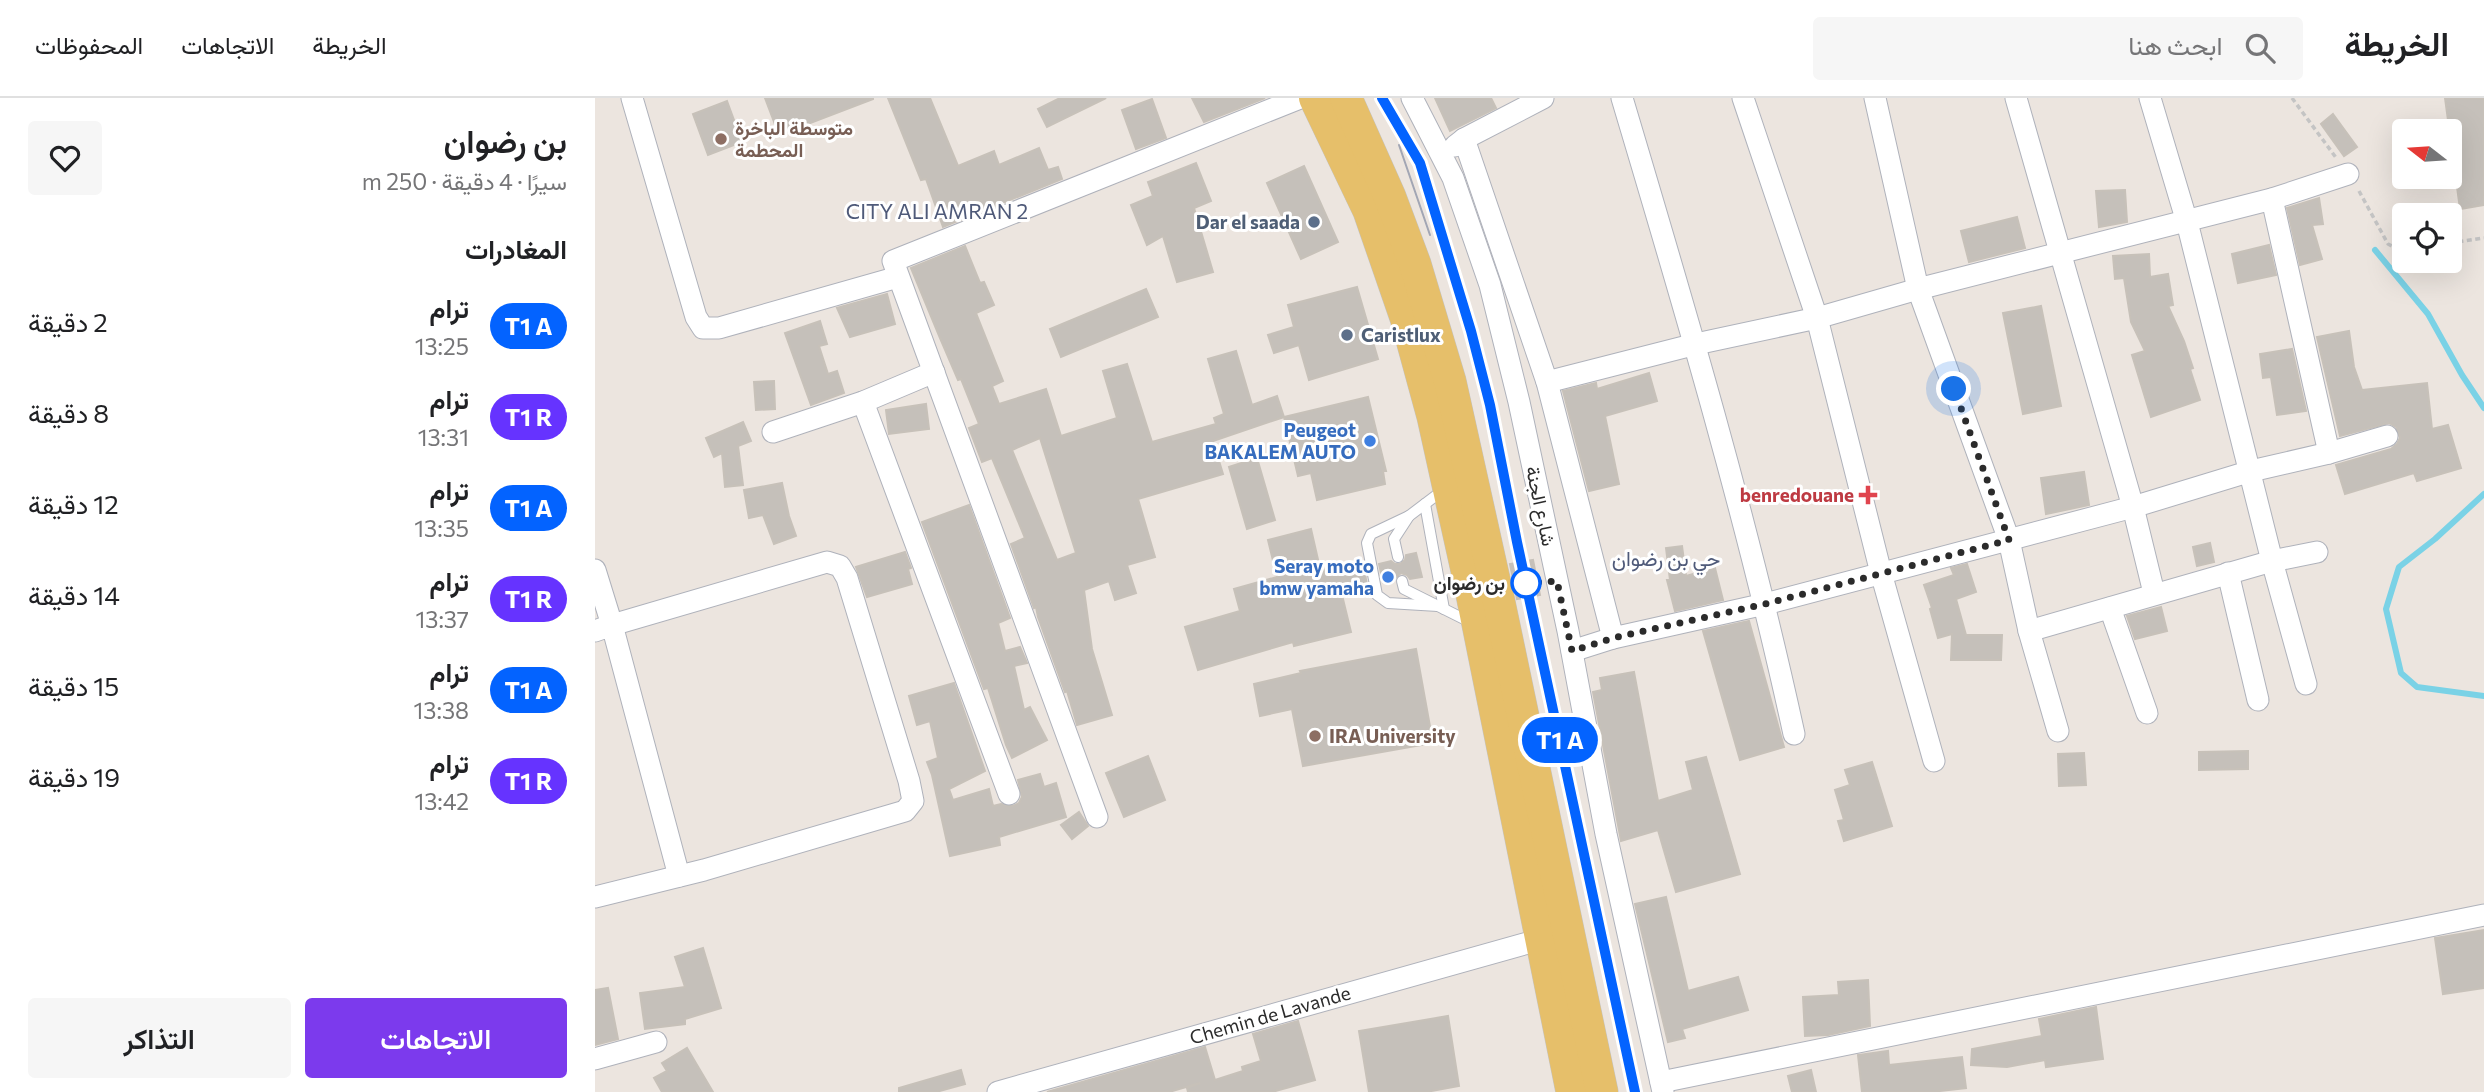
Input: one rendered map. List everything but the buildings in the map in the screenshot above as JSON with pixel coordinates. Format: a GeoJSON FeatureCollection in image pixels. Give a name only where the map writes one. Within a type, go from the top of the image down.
{"type":"FeatureCollection","features":[{"type":"Feature","properties":{"kind":"main road"},"geometry":{"type":"LineString","coordinates":[[1315,98],[1369,211],[1409,330],[1433,417],[1437,495],[1478,626],[1572,1092]]}},
{"type":"Feature","properties":{"kind":"main road"},"geometry":{"type":"LineString","coordinates":[[1346,98],[1390,197],[1415,264],[1450,381],[1602,1092]]}},
{"type":"Feature","properties":{"kind":"street"},"geometry":{"type":"LineString","coordinates":[[632,98],[696,317],[703,328],[719,328],[898,277]]}},
{"type":"Feature","properties":{"kind":"street"},"geometry":{"type":"LineString","coordinates":[[1097,817],[893,261],[1300,98]]}},
{"type":"Feature","properties":{"kind":"street","name":"شارع الجنة"},"geometry":{"type":"LineString","coordinates":[[1412,98],[1453,178],[1490,285],[1519,402],[1572,651],[1606,834],[1662,1087]]}},
{"type":"Feature","properties":{"kind":"street"},"geometry":{"type":"LineString","coordinates":[[1442,157],[1464,139],[1542,98]]}},
{"type":"Feature","properties":{"kind":"street"},"geometry":{"type":"LineString","coordinates":[[1622,98],[1696,344],[1765,604],[1794,734]]}},
{"type":"Feature","properties":{"kind":"street"},"geometry":{"type":"LineString","coordinates":[[1743,98],[1817,318],[1881,573],[1934,761]]}},
{"type":"Feature","properties":{"kind":"street"},"geometry":{"type":"LineString","coordinates":[[1875,98],[1917,289],[2009,540],[2029,631],[2057,731]]}},
{"type":"Feature","properties":{"kind":"street"},"geometry":{"type":"LineString","coordinates":[[2016,98],[2133,507],[2154,593]]}},
{"type":"Feature","properties":{"kind":"street"},"geometry":{"type":"LineString","coordinates":[[2150,98],[2187,222],[2272,561],[2306,684]]}},
{"type":"Feature","properties":{"kind":"street"},"geometry":{"type":"LineString","coordinates":[[1464,139],[1547,382],[1613,638]]}},
{"type":"Feature","properties":{"kind":"street"},"geometry":{"type":"LineString","coordinates":[[1547,382],[1696,344],[1817,318],[1917,289],[2187,222],[2272,199],[2348,174]]}},
{"type":"Feature","properties":{"kind":"street"},"geometry":{"type":"LineString","coordinates":[[2272,199],[2329,453]]}},
{"type":"Feature","properties":{"kind":"street"},"geometry":{"type":"LineString","coordinates":[[773,432],[863,402],[933,372]]}},
{"type":"Feature","properties":{"kind":"street"},"geometry":{"type":"LineString","coordinates":[[863,402],[1009,794]]}},
{"type":"Feature","properties":{"kind":"street"},"geometry":{"type":"LineString","coordinates":[[1572,651],[1613,638],[1765,604],[2009,540],[2133,507],[2251,471],[2387,436]]}},
{"type":"Feature","properties":{"kind":"street"},"geometry":{"type":"LineString","coordinates":[[2029,631],[2154,593],[2272,561],[2317,552]]}},
{"type":"Feature","properties":{"kind":"street"},"geometry":{"type":"LineString","coordinates":[[595,897],[679,876],[905,811],[913,802],[847,578],[840,566],[827,562],[603,628]]}},
{"type":"Feature","properties":{"kind":"street"},"geometry":{"type":"LineString","coordinates":[[595,570],[603,628],[679,876]]}},
{"type":"Feature","properties":{"kind":"street"},"geometry":{"type":"LineString","coordinates":[[2228,573],[2258,700]]}},
{"type":"Feature","properties":{"kind":"street"},"geometry":{"type":"LineString","coordinates":[[2110,608],[2147,713]]}},
{"type":"Feature","properties":{"kind":"street"},"geometry":{"type":"LineString","coordinates":[[1662,1087],[2484,915]]}},
{"type":"Feature","properties":{"kind":"street","name":"Chemin de Lavande"},"geometry":{"type":"LineString","coordinates":[[998,1092],[1542,939]]}},
{"type":"Feature","properties":{"kind":"street"},"geometry":{"type":"LineString","coordinates":[[595,1059],[656,1042]]}},
{"type":"Feature","properties":{"kind":"lane"},"geometry":{"type":"LineString","coordinates":[[1437,495],[1409,516],[1371,534],[1367,543],[1377,595],[1388,603],[1441,608]]}},
{"type":"Feature","properties":{"kind":"lane"},"geometry":{"type":"LineString","coordinates":[[1437,495],[1441,608]]}},
{"type":"Feature","properties":{"kind":"lane"},"geometry":{"type":"LineString","coordinates":[[1398,557],[1394,539],[1409,516]]}},
{"type":"Feature","properties":{"kind":"lane"},"geometry":{"type":"LineString","coordinates":[[1402,581],[1403,589],[1478,626]]}},
{"type":"Feature","properties":{"kind":"path"},"geometry":{"type":"LineString","coordinates":[[2462,241],[2484,238]]}},
{"type":"Feature","properties":{"kind":"waterway"},"geometry":{"type":"LineString","coordinates":[[2375,250],[2428,314],[2484,408]]}},
{"type":"Feature","properties":{"kind":"waterway"},"geometry":{"type":"LineString","coordinates":[[2484,494],[2435,539],[2399,567],[2386,609],[2401,673],[2417,687],[2484,696]]}},
{"type":"Feature","properties":{"kind":"tram line"},"geometry":{"type":"LineString","coordinates":[[1382,98],[1420,163],[1471,331],[1490,405],[1635,1092]]}},
{"type":"Feature","properties":{"kind":"tram line"},"geometry":{"type":"LineString","coordinates":[[1382,98],[1420,163],[1471,331],[1490,405],[1635,1092]]}},
{"type":"Feature","properties":{"kind":"tram line"},"geometry":{"type":"LineString","coordinates":[[1399,145],[1430,235]]}},
{"type":"Feature","properties":{"kind":"place","name":"متوسطة الباخرة المحطمة"},"geometry":{"type":"Point","coordinates":[721,139]}},
{"type":"Feature","properties":{"kind":"place","name":"Dar el saada"},"geometry":{"type":"Point","coordinates":[1314,222]}},
{"type":"Feature","properties":{"kind":"place","name":"Caristlux"},"geometry":{"type":"Point","coordinates":[1347,335]}},
{"type":"Feature","properties":{"kind":"place","name":"Peugeot BAKALEM AUTO"},"geometry":{"type":"Point","coordinates":[1370,441]}},
{"type":"Feature","properties":{"kind":"place","name":"benredouane"},"geometry":{"type":"Point","coordinates":[1868,495]}},
{"type":"Feature","properties":{"kind":"place","name":"Seray moto bmw yamaha"},"geometry":{"type":"Point","coordinates":[1388,577]}},
{"type":"Feature","properties":{"kind":"place","name":"بن رضوان"},"geometry":{"type":"Point","coordinates":[1526,583]}},
{"type":"Feature","properties":{"kind":"place","name":"IRA University"},"geometry":{"type":"Point","coordinates":[1315,736]}},
{"type":"Feature","properties":{"kind":"district","name":"CITY ALI AMRAN 2"},"geometry":{"type":"Point","coordinates":[937,212]}},
{"type":"Feature","properties":{"kind":"district","name":"حي بن رضوان"},"geometry":{"type":"Point","coordinates":[1666,559]}},
{"type":"Feature","properties":{"kind":"route"},"geometry":{"type":"LineString","coordinates":[[1526,583],[1557,581],[1572,651],[1613,638],[1765,604],[2009,540],[1954,389]]}}]}
